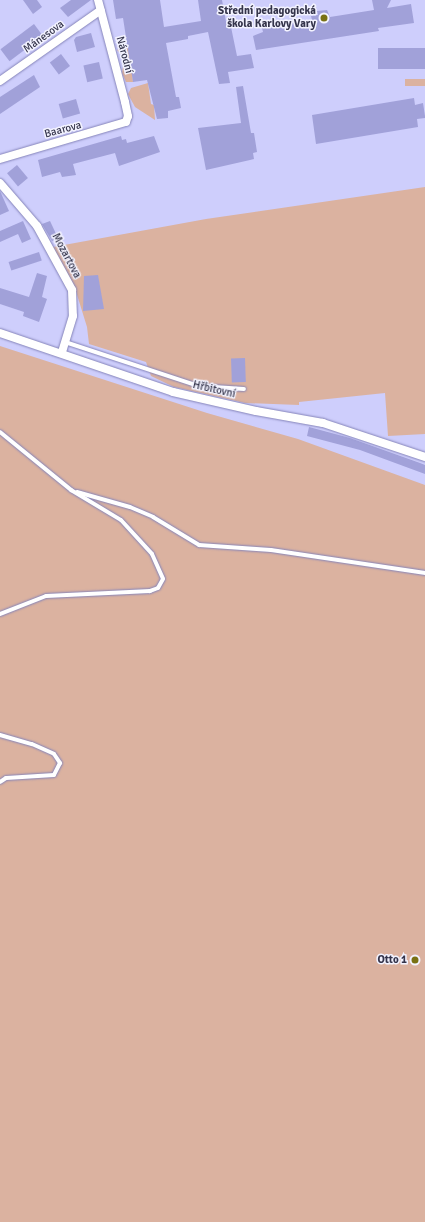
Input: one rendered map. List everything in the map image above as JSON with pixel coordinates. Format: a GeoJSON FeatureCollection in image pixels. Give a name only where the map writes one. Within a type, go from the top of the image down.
{"type":"FeatureCollection","features":[{"type":"Feature","properties":{"kind":"street","name":"Národní"},"geometry":{"type":"LineString","coordinates":[[98,0],[128,116]]}},
{"type":"Feature","properties":{"kind":"street","name":"Mánesova"},"geometry":{"type":"LineString","coordinates":[[0,81],[101,10]]}},
{"type":"Feature","properties":{"kind":"street","name":"Baarova"},"geometry":{"type":"LineString","coordinates":[[0,159],[121,125],[126,122],[128,116]]}},
{"type":"Feature","properties":{"kind":"street","name":"Mozartova"},"geometry":{"type":"LineString","coordinates":[[0,183],[37,226],[72,290],[73,316],[62,352]]}},
{"type":"Feature","properties":{"kind":"street","name":"Hřbitovní"},"geometry":{"type":"LineString","coordinates":[[0,333],[62,352],[173,392],[256,411],[323,423],[425,457]]}},
{"type":"Feature","properties":{"kind":"lane"},"geometry":{"type":"LineString","coordinates":[[65,342],[199,386],[244,389]]}},
{"type":"Feature","properties":{"kind":"lane"},"geometry":{"type":"LineString","coordinates":[[0,432],[71,490],[121,520],[152,554],[162,573],[161,584],[150,591],[46,596],[0,614]]}},
{"type":"Feature","properties":{"kind":"lane"},"geometry":{"type":"LineString","coordinates":[[71,490],[147,514],[199,545],[271,550],[425,573]]}},
{"type":"Feature","properties":{"kind":"lane"},"geometry":{"type":"LineString","coordinates":[[0,735],[32,744],[54,754],[60,763],[54,774],[6,778],[0,782]]}},
{"type":"Feature","properties":{"kind":"shaded area"},"geometry":{"type":"Polygon","coordinates":[[[127,44],[130,58],[124,57],[117,50],[127,44]]]}},
{"type":"Feature","properties":{"kind":"shaded area"},"geometry":{"type":"Polygon","coordinates":[[[131,64],[133,82],[126,82],[122,73],[123,67],[131,64]]]}},
{"type":"Feature","properties":{"kind":"shaded area"},"geometry":{"type":"Polygon","coordinates":[[[405,79],[425,79],[425,86],[405,86],[405,79]]]}},
{"type":"Feature","properties":{"kind":"shaded area"},"geometry":{"type":"Polygon","coordinates":[[[148,83],[151,104],[154,105],[155,120],[135,107],[128,94],[131,88],[148,83]]]}},
{"type":"Feature","properties":{"kind":"shaded area"},"geometry":{"type":"Polygon","coordinates":[[[425,187],[425,434],[388,436],[385,393],[299,402],[299,405],[245,403],[174,387],[151,376],[146,362],[89,344],[87,327],[74,285],[53,247],[206,219],[425,187]]]}},
{"type":"Feature","properties":{"kind":"shaded area"},"geometry":{"type":"Polygon","coordinates":[[[0,346],[207,413],[298,439],[425,485],[425,1222],[0,1222],[0,346]]]}},
{"type":"Feature","properties":{"kind":"building"},"geometry":{"type":"Polygon","coordinates":[[[23,0],[37,0],[42,7],[33,14],[23,0]]]}},
{"type":"Feature","properties":{"kind":"building"},"geometry":{"type":"Polygon","coordinates":[[[71,0],[91,0],[68,17],[60,8],[71,0]]]}},
{"type":"Feature","properties":{"kind":"building"},"geometry":{"type":"Polygon","coordinates":[[[113,0],[160,0],[164,27],[201,21],[198,0],[222,0],[227,27],[231,27],[237,56],[251,54],[254,68],[228,72],[230,83],[219,84],[208,32],[188,36],[188,39],[166,43],[176,97],[179,97],[181,108],[168,111],[168,118],[157,119],[147,80],[133,82],[123,18],[116,19],[113,0]]]}},
{"type":"Feature","properties":{"kind":"building"},"geometry":{"type":"Polygon","coordinates":[[[372,0],[391,0],[387,8],[411,4],[414,23],[378,28],[379,31],[256,50],[253,36],[263,32],[262,28],[312,20],[311,16],[318,15],[317,11],[327,10],[330,17],[374,10],[372,0]]]}},
{"type":"Feature","properties":{"kind":"building"},"geometry":{"type":"Polygon","coordinates":[[[34,24],[43,36],[9,61],[0,49],[34,24]]]}},
{"type":"Feature","properties":{"kind":"building"},"geometry":{"type":"Polygon","coordinates":[[[91,33],[95,47],[77,52],[74,40],[76,37],[91,33]]]}},
{"type":"Feature","properties":{"kind":"building"},"geometry":{"type":"Polygon","coordinates":[[[378,48],[425,48],[425,69],[378,69],[378,48]]]}},
{"type":"Feature","properties":{"kind":"building"},"geometry":{"type":"Polygon","coordinates":[[[61,54],[70,66],[59,74],[50,62],[61,54]]]}},
{"type":"Feature","properties":{"kind":"building"},"geometry":{"type":"Polygon","coordinates":[[[99,62],[103,79],[87,82],[83,66],[99,62]]]}},
{"type":"Feature","properties":{"kind":"building"},"geometry":{"type":"Polygon","coordinates":[[[34,75],[40,87],[0,114],[0,97],[34,75]]]}},
{"type":"Feature","properties":{"kind":"building"},"geometry":{"type":"Polygon","coordinates":[[[243,86],[251,133],[254,133],[257,152],[253,153],[254,159],[206,170],[198,128],[241,123],[236,87],[243,86]]]}},
{"type":"Feature","properties":{"kind":"building"},"geometry":{"type":"Polygon","coordinates":[[[414,98],[415,105],[423,103],[425,116],[425,118],[417,119],[418,127],[316,144],[312,115],[414,98]]]}},
{"type":"Feature","properties":{"kind":"building"},"geometry":{"type":"Polygon","coordinates":[[[76,99],[80,113],[63,118],[59,104],[76,99]]]}},
{"type":"Feature","properties":{"kind":"building"},"geometry":{"type":"Polygon","coordinates":[[[121,136],[122,140],[126,139],[127,143],[154,136],[160,152],[119,166],[115,153],[73,164],[76,175],[62,177],[60,172],[42,177],[38,160],[121,136]]]}},
{"type":"Feature","properties":{"kind":"building"},"geometry":{"type":"Polygon","coordinates":[[[17,165],[28,178],[18,186],[7,173],[17,165]]]}},
{"type":"Feature","properties":{"kind":"building"},"geometry":{"type":"Polygon","coordinates":[[[0,191],[9,211],[0,215],[0,191]]]}},
{"type":"Feature","properties":{"kind":"building"},"geometry":{"type":"Polygon","coordinates":[[[23,221],[31,239],[22,243],[18,234],[0,242],[0,231],[23,221]]]}},
{"type":"Feature","properties":{"kind":"building"},"geometry":{"type":"Polygon","coordinates":[[[50,221],[58,238],[52,241],[42,224],[50,221]]]}},
{"type":"Feature","properties":{"kind":"building"},"geometry":{"type":"Polygon","coordinates":[[[39,252],[42,261],[11,270],[9,262],[39,252]]]}},
{"type":"Feature","properties":{"kind":"building"},"geometry":{"type":"Polygon","coordinates":[[[37,273],[47,276],[42,297],[47,299],[39,322],[23,316],[24,312],[0,304],[0,288],[29,297],[37,273]]]}},
{"type":"Feature","properties":{"kind":"building"},"geometry":{"type":"Polygon","coordinates":[[[98,275],[104,309],[83,311],[84,276],[98,275]]]}},
{"type":"Feature","properties":{"kind":"building"},"geometry":{"type":"Polygon","coordinates":[[[231,358],[245,358],[246,382],[232,382],[231,358]]]}},
{"type":"Feature","properties":{"kind":"building"},"geometry":{"type":"Polygon","coordinates":[[[309,427],[350,438],[425,465],[425,474],[360,450],[307,436],[309,427]]]}},
{"type":"Feature","properties":{"kind":"place","name":"Střední pedagogická škola Karlovy Vary"},"geometry":{"type":"Point","coordinates":[324,18]}},
{"type":"Feature","properties":{"kind":"place","name":"Otto 1"},"geometry":{"type":"Point","coordinates":[415,960]}}]}
